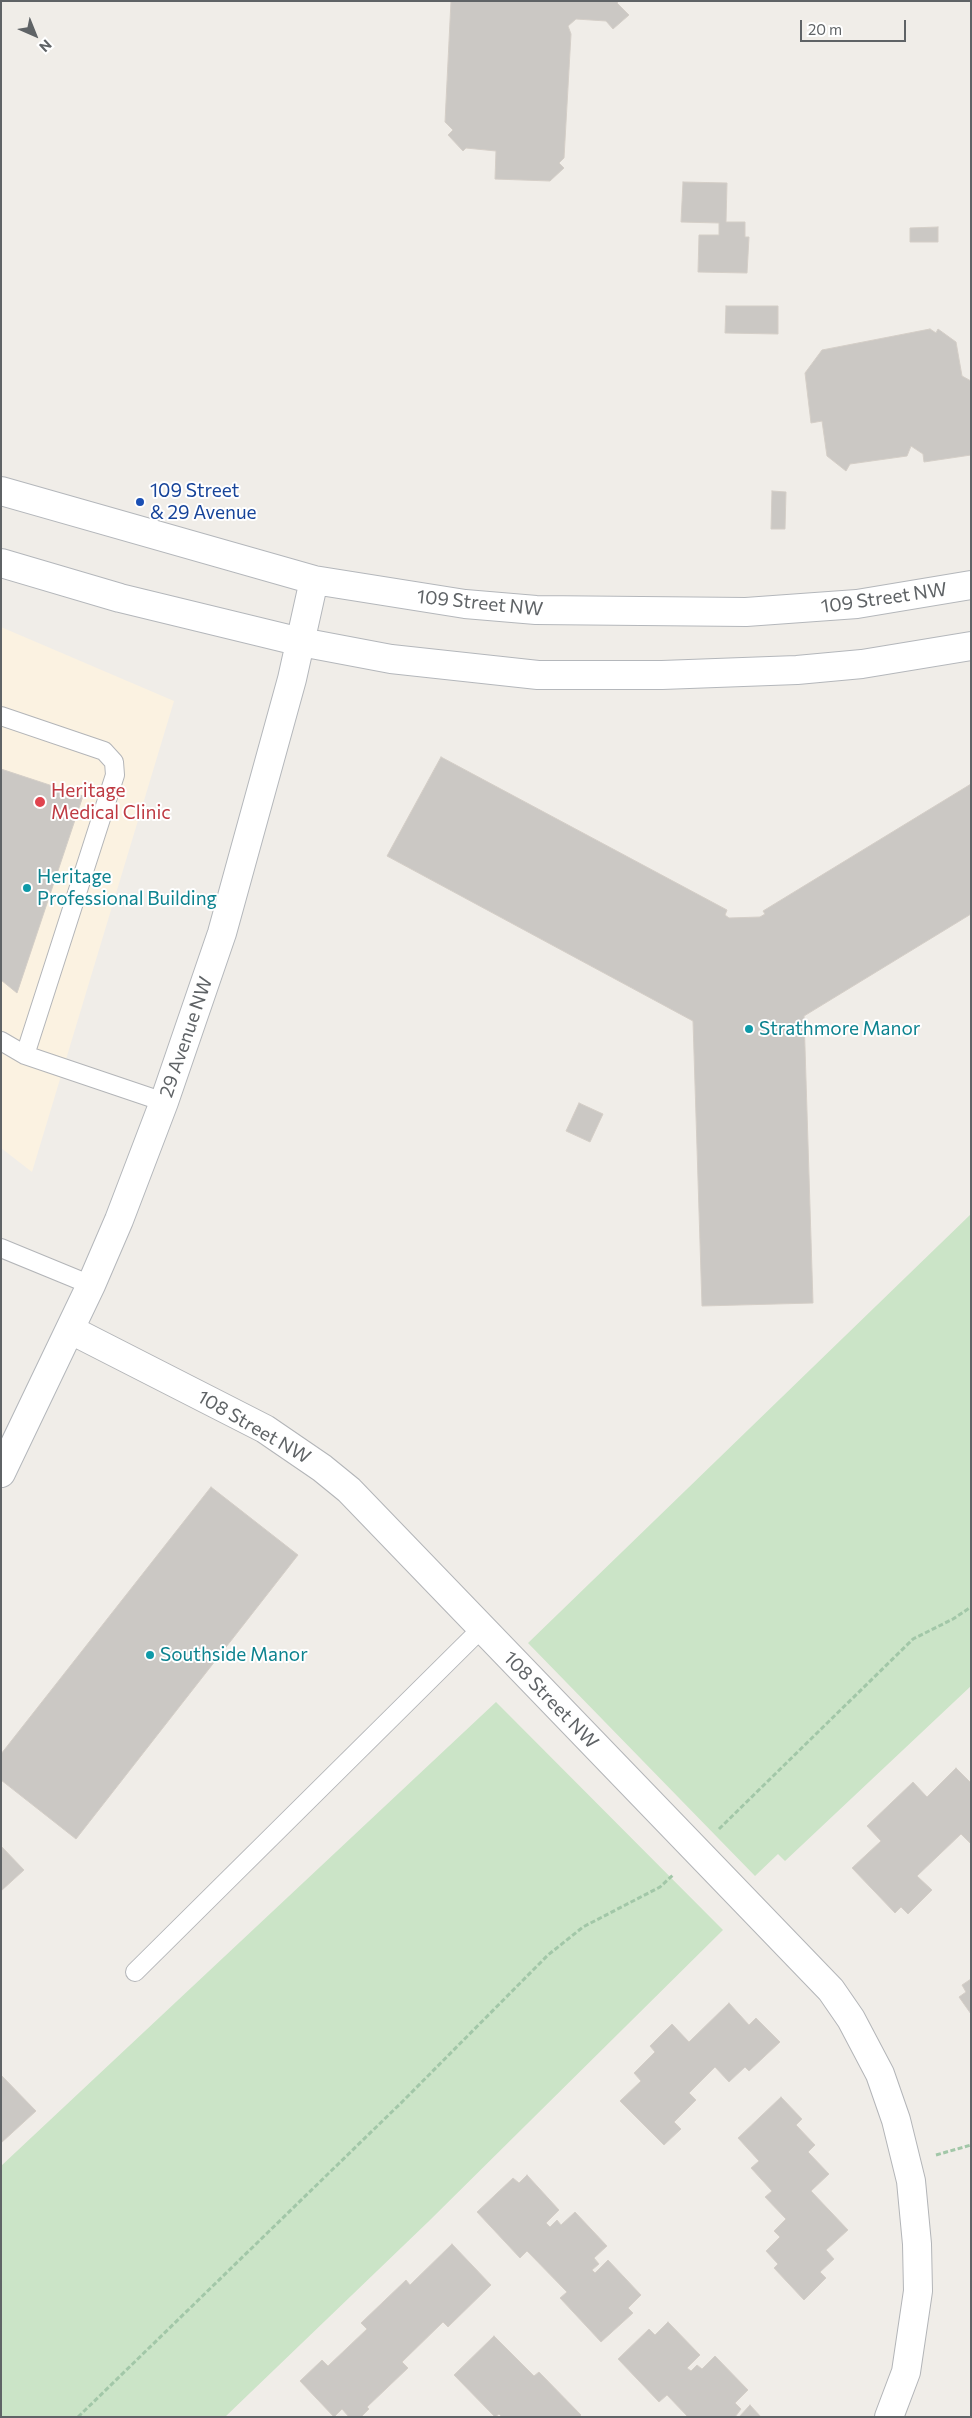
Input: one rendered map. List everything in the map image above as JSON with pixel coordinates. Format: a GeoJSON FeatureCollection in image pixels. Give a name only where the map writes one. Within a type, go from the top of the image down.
{"type":"FeatureCollection","features":[{"type":"Feature","properties":{"kind":"street","name":"109 Street NW"},"geometry":{"type":"LineString","coordinates":[[1,492],[314,580],[465,604],[536,610],[645,613],[746,612],[857,604],[971,585]]}},
{"type":"Feature","properties":{"kind":"street"},"geometry":{"type":"LineString","coordinates":[[1,563],[120,598],[301,642],[391,659],[457,668],[538,675],[586,676],[797,670],[862,664],[971,646]]}},
{"type":"Feature","properties":{"kind":"street","name":"29 Avenue NW"},"geometry":{"type":"LineString","coordinates":[[1,1474],[91,1285],[164,1102],[222,933],[301,642],[314,580]]}},
{"type":"Feature","properties":{"kind":"street","name":"108 Street NW"},"geometry":{"type":"LineString","coordinates":[[71,1330],[265,1429],[322,1468],[348,1490],[831,1990],[851,2018],[880,2074],[896,2120],[911,2182],[917,2244],[918,2291],[906,2372],[889,2417]]}},
{"type":"Feature","properties":{"kind":"lane"},"geometry":{"type":"LineString","coordinates":[[1,716],[104,751],[114,762],[115,775],[25,1055]]}},
{"type":"Feature","properties":{"kind":"lane"},"geometry":{"type":"LineString","coordinates":[[1,1041],[25,1055],[164,1102]]}},
{"type":"Feature","properties":{"kind":"lane"},"geometry":{"type":"LineString","coordinates":[[1,1248],[91,1285]]}},
{"type":"Feature","properties":{"kind":"lane"},"geometry":{"type":"LineString","coordinates":[[135,1972],[482,1628]]}},
{"type":"Feature","properties":{"kind":"path"},"geometry":{"type":"LineString","coordinates":[[724,1825],[913,1639],[953,1619],[971,1607]]}},
{"type":"Feature","properties":{"kind":"path"},"geometry":{"type":"LineString","coordinates":[[78,2417],[402,2102],[548,1955],[583,1927],[660,1887],[672,1875]]}},
{"type":"Feature","properties":{"kind":"shaded area"},"geometry":{"type":"Polygon","coordinates":[[[1,627],[174,701],[32,1172],[1,1148],[1,627]]]}},
{"type":"Feature","properties":{"kind":"green space"},"geometry":{"type":"Polygon","coordinates":[[[971,1214],[971,1686],[785,1861],[778,1854],[755,1876],[528,1643],[971,1214]]]}},
{"type":"Feature","properties":{"kind":"green space"},"geometry":{"type":"Polygon","coordinates":[[[496,1702],[723,1930],[428,2222],[225,2417],[1,2417],[1,2166],[496,1702]]]}},
{"type":"Feature","properties":{"kind":"building"},"geometry":{"type":"Polygon","coordinates":[[[451,1],[619,1],[617,3],[629,15],[613,29],[606,21],[576,19],[568,26],[571,34],[564,158],[559,163],[564,168],[550,181],[495,179],[496,151],[466,148],[463,151],[448,135],[453,130],[445,122],[451,1]]]}},
{"type":"Feature","properties":{"kind":"building"},"geometry":{"type":"Polygon","coordinates":[[[683,182],[727,183],[726,222],[745,222],[745,237],[749,237],[747,273],[698,272],[699,235],[719,235],[719,223],[681,222],[683,182]]]}},
{"type":"Feature","properties":{"kind":"building"},"geometry":{"type":"Polygon","coordinates":[[[938,227],[938,242],[910,242],[910,228],[938,227]]]}},
{"type":"Feature","properties":{"kind":"building"},"geometry":{"type":"Polygon","coordinates":[[[726,306],[778,306],[778,334],[725,333],[726,306]]]}},
{"type":"Feature","properties":{"kind":"building"},"geometry":{"type":"Polygon","coordinates":[[[930,329],[936,333],[938,329],[956,342],[962,376],[971,381],[971,455],[924,462],[923,454],[911,446],[907,456],[850,464],[846,471],[827,456],[822,421],[811,423],[805,373],[822,350],[930,329]]]}},
{"type":"Feature","properties":{"kind":"building"},"geometry":{"type":"Polygon","coordinates":[[[772,491],[786,492],[785,529],[771,529],[772,491]]]}},
{"type":"Feature","properties":{"kind":"building","name":"Strathmore Manor"},"geometry":{"type":"Polygon","coordinates":[[[441,757],[727,910],[725,915],[729,918],[760,917],[765,914],[763,911],[971,784],[971,914],[804,1016],[813,1303],[702,1306],[693,1021],[387,856],[441,757]]]}},
{"type":"Feature","properties":{"kind":"building","name":"Heritage Professional Building"},"geometry":{"type":"Polygon","coordinates":[[[1,769],[83,796],[17,993],[1,980],[1,769]]]}},
{"type":"Feature","properties":{"kind":"building"},"geometry":{"type":"Polygon","coordinates":[[[579,1103],[603,1114],[590,1142],[566,1131],[579,1103]]]}},
{"type":"Feature","properties":{"kind":"building","name":"Southside Manor"},"geometry":{"type":"Polygon","coordinates":[[[211,1487],[298,1555],[76,1839],[1,1780],[1,1754],[211,1487]]]}},
{"type":"Feature","properties":{"kind":"building"},"geometry":{"type":"Polygon","coordinates":[[[956,1768],[971,1783],[971,1844],[961,1834],[917,1876],[932,1890],[908,1914],[901,1907],[895,1913],[852,1868],[881,1841],[867,1826],[913,1782],[927,1797],[956,1768]]]}},
{"type":"Feature","properties":{"kind":"building"},"geometry":{"type":"Polygon","coordinates":[[[1,1846],[24,1870],[1,1891],[1,1846]]]}},
{"type":"Feature","properties":{"kind":"building"},"geometry":{"type":"Polygon","coordinates":[[[971,1979],[971,2014],[959,1997],[966,1992],[962,1985],[971,1979]]]}},
{"type":"Feature","properties":{"kind":"building"},"geometry":{"type":"Polygon","coordinates":[[[729,2003],[749,2025],[756,2018],[780,2042],[749,2071],[745,2067],[729,2082],[715,2067],[689,2093],[696,2100],[674,2122],[681,2129],[664,2145],[620,2101],[641,2081],[634,2073],[655,2052],[650,2046],[672,2024],[689,2042],[729,2003]]]}},
{"type":"Feature","properties":{"kind":"building"},"geometry":{"type":"Polygon","coordinates":[[[1,2075],[36,2111],[1,2143],[1,2075]]]}},
{"type":"Feature","properties":{"kind":"building"},"geometry":{"type":"Polygon","coordinates":[[[781,2097],[802,2119],[796,2125],[815,2145],[808,2152],[829,2174],[811,2191],[848,2230],[826,2250],[834,2259],[820,2272],[826,2278],[804,2300],[774,2268],[778,2264],[766,2251],[780,2237],[774,2231],[786,2219],[765,2197],[772,2191],[751,2168],[759,2161],[738,2138],[781,2097]]]}},
{"type":"Feature","properties":{"kind":"building"},"geometry":{"type":"Polygon","coordinates":[[[527,2175],[559,2210],[546,2223],[550,2227],[557,2220],[561,2225],[575,2212],[607,2246],[594,2258],[599,2264],[592,2270],[595,2273],[608,2260],[641,2295],[628,2308],[633,2313],[601,2342],[560,2298],[567,2292],[527,2251],[520,2258],[477,2212],[513,2178],[519,2183],[527,2175]]]}},
{"type":"Feature","properties":{"kind":"building"},"geometry":{"type":"Polygon","coordinates":[[[452,2244],[491,2285],[448,2327],[443,2322],[402,2362],[408,2368],[367,2407],[369,2409],[361,2417],[349,2417],[342,2409],[334,2417],[300,2381],[322,2360],[328,2366],[367,2329],[361,2323],[406,2280],[410,2285],[452,2244]]]}},
{"type":"Feature","properties":{"kind":"building"},"geometry":{"type":"Polygon","coordinates":[[[668,2322],[700,2355],[687,2368],[691,2371],[697,2365],[702,2369],[715,2356],[748,2390],[735,2403],[741,2409],[735,2417],[688,2417],[667,2395],[659,2402],[618,2359],[649,2329],[655,2335],[668,2322]]]}},
{"type":"Feature","properties":{"kind":"building"},"geometry":{"type":"Polygon","coordinates":[[[494,2336],[534,2376],[539,2372],[581,2415],[579,2417],[502,2417],[499,2414],[495,2417],[454,2375],[494,2336]]]}},
{"type":"Feature","properties":{"kind":"building"},"geometry":{"type":"Polygon","coordinates":[[[750,2405],[761,2417],[739,2417],[750,2405]]]}},
{"type":"Feature","properties":{"kind":"place","name":"109 Street & 29 Avenue"},"geometry":{"type":"Point","coordinates":[140,502]}},
{"type":"Feature","properties":{"kind":"place","name":"Heritage Medical Clinic"},"geometry":{"type":"Point","coordinates":[40,802]}},
{"type":"Feature","properties":{"kind":"place","name":"Heritage Professional Building"},"geometry":{"type":"Point","coordinates":[27,888]}},
{"type":"Feature","properties":{"kind":"place","name":"Strathmore Manor"},"geometry":{"type":"Point","coordinates":[749,1029]}},
{"type":"Feature","properties":{"kind":"place","name":"Southside Manor"},"geometry":{"type":"Point","coordinates":[150,1655]}}]}
